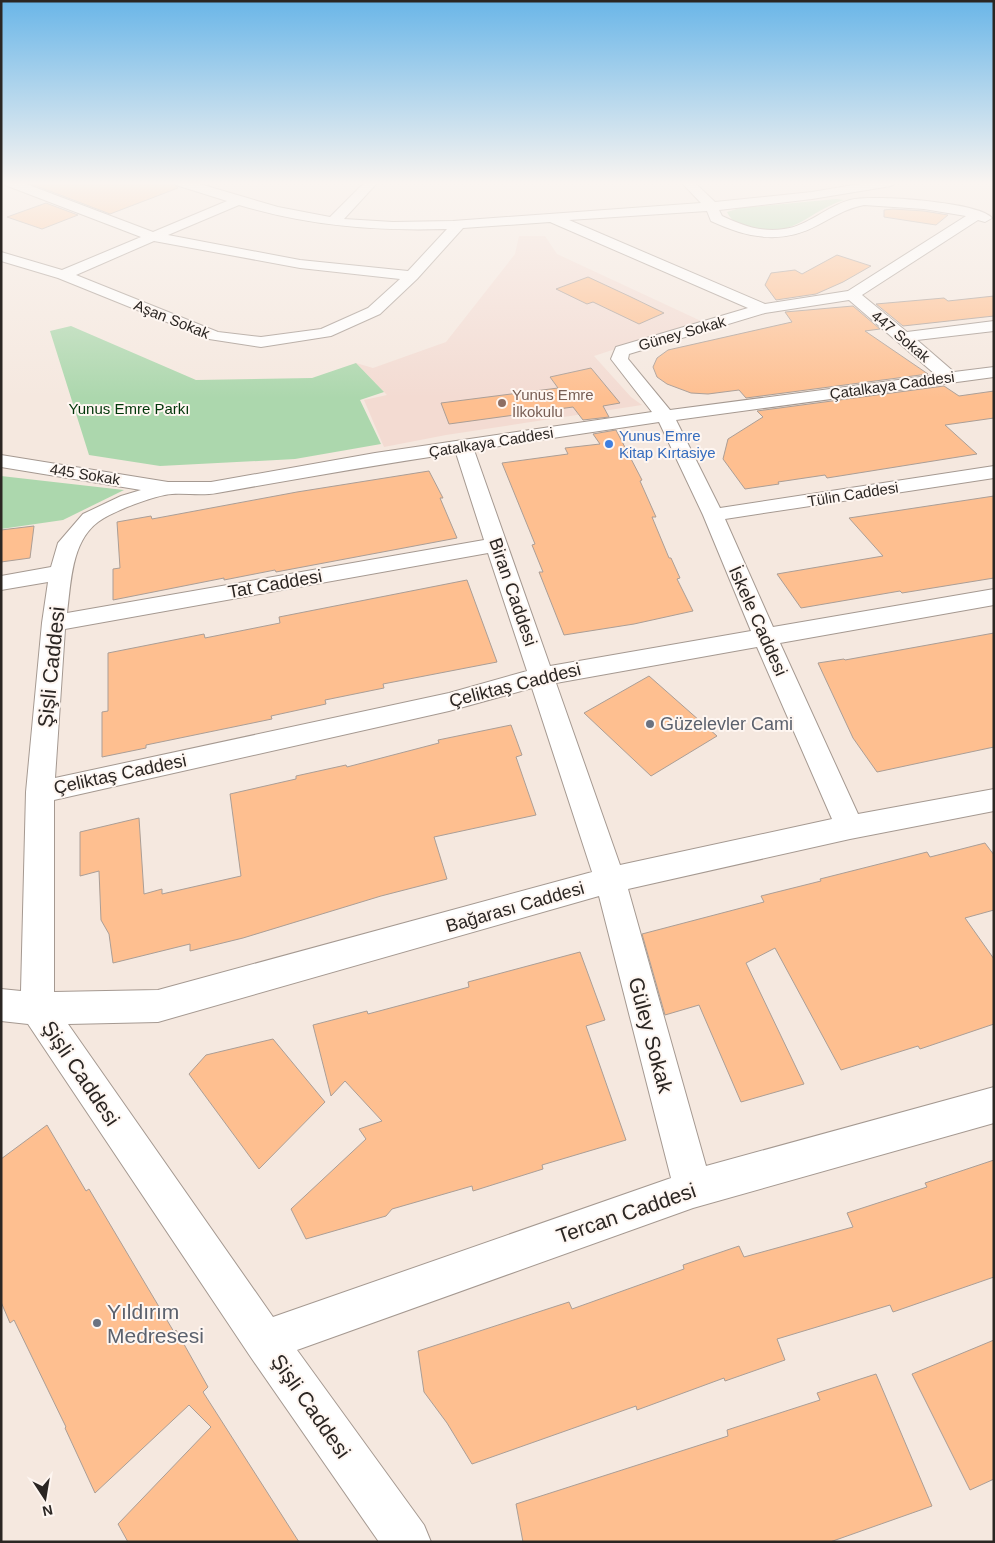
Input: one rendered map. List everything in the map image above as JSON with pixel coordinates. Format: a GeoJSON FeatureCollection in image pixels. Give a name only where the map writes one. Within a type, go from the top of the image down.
{"type":"FeatureCollection","features":[{"type":"Feature","properties":{"kind":"street"},"geometry":{"type":"LineString","coordinates":[[63,275],[113,254]]}},
{"type":"Feature","properties":{"kind":"street"},"geometry":{"type":"LineString","coordinates":[[246,254],[300,264],[412,276]]}},
{"type":"Feature","properties":{"kind":"street","name":"Aşan Sokak"},"geometry":{"type":"LineString","coordinates":[[1,256],[63,275],[215,336],[260,342],[325,333],[374,311],[412,276],[432,254]]}},
{"type":"Feature","properties":{"kind":"street"},"geometry":{"type":"LineString","coordinates":[[635,254],[763,309],[852,295],[916,254]]}},
{"type":"Feature","properties":{"kind":"street","name":"447 Sokak"},"geometry":{"type":"LineString","coordinates":[[852,295],[949,377]]}},
{"type":"Feature","properties":{"kind":"street","name":"Güney Sokak"},"geometry":{"type":"LineString","coordinates":[[665,416],[620,358],[622,351],[763,309]]}},
{"type":"Feature","properties":{"kind":"street"},"geometry":{"type":"LineString","coordinates":[[904,337],[994,326]]}},
{"type":"Feature","properties":{"kind":"street","name":"Çatalkaya Caddesi"},"geometry":{"type":"LineString","coordinates":[[168,488],[211,488],[463,446],[665,416],[949,377],[992,373]]}},
{"type":"Feature","properties":{"kind":"street","name":"İskele Caddesi"},"geometry":{"type":"LineString","coordinates":[[665,416],[713,515],[850,827]]}},
{"type":"Feature","properties":{"kind":"street","name":"Biran Caddesi"},"geometry":{"type":"LineString","coordinates":[[463,446],[610,880]]}},
{"type":"Feature","properties":{"kind":"street","name":"445 Sokak"},"geometry":{"type":"LineString","coordinates":[[1,461],[168,488]]}},
{"type":"Feature","properties":{"kind":"street","name":"Tülin Caddesi"},"geometry":{"type":"LineString","coordinates":[[713,515],[994,472]]}},
{"type":"Feature","properties":{"kind":"street","name":"Şişli Caddesi"},"geometry":{"type":"LineString","coordinates":[[168,488],[128,500],[90,518],[69,543],[61,573],[54,623],[40,792],[37,1009],[265,1341],[407,1542]]}},
{"type":"Feature","properties":{"kind":"street","name":"Tat Caddesi"},"geometry":{"type":"LineString","coordinates":[[54,623],[496,544]]}},
{"type":"Feature","properties":{"kind":"street"},"geometry":{"type":"LineString","coordinates":[[1,583],[61,573]]}},
{"type":"Feature","properties":{"kind":"street","name":"Çeliktaş Caddesi"},"geometry":{"type":"LineString","coordinates":[[40,792],[449,702],[542,676],[994,598]]}},
{"type":"Feature","properties":{"kind":"street","name":"Bağarası Caddesi"},"geometry":{"type":"LineString","coordinates":[[1,1005],[37,1009],[158,1006],[610,880],[850,827],[994,800]]}},
{"type":"Feature","properties":{"kind":"street","name":"Güley Sokak"},"geometry":{"type":"LineString","coordinates":[[610,880],[693,1189]]}},
{"type":"Feature","properties":{"kind":"street","name":"Tercan Caddesi"},"geometry":{"type":"LineString","coordinates":[[265,1341],[693,1189],[994,1105]]}},
{"type":"Feature","properties":{"kind":"shaded area"},"geometry":{"type":"Polygon","coordinates":[[[515,254],[557,254],[701,321],[594,356],[631,397],[642,405],[446,435],[384,447],[364,400],[387,395],[356,363],[373,368],[446,342],[515,254]]]}},
{"type":"Feature","properties":{"kind":"green space","name":"Yunus Emre Parkı"},"geometry":{"type":"Polygon","coordinates":[[[71,326],[196,380],[312,378],[356,363],[384,392],[360,400],[381,444],[295,459],[160,466],[89,455],[50,331],[71,326]]]}},
{"type":"Feature","properties":{"kind":"green space"},"geometry":{"type":"Polygon","coordinates":[[[1,476],[124,490],[63,520],[1,529],[1,476]]]}},
{"type":"Feature","properties":{"kind":"building"},"geometry":{"type":"Polygon","coordinates":[[[837,255],[871,266],[843,282],[816,294],[776,300],[765,285],[771,273],[795,270],[802,274],[837,255]]]}},
{"type":"Feature","properties":{"kind":"building"},"geometry":{"type":"Polygon","coordinates":[[[588,277],[664,313],[639,324],[593,302],[587,304],[556,289],[588,277]]]}},
{"type":"Feature","properties":{"kind":"building"},"geometry":{"type":"Polygon","coordinates":[[[994,296],[994,316],[903,326],[876,304],[944,298],[948,301],[994,296]]]}},
{"type":"Feature","properties":{"kind":"building"},"geometry":{"type":"Polygon","coordinates":[[[853,306],[880,329],[865,331],[928,374],[746,398],[739,390],[708,394],[691,393],[667,384],[657,377],[653,367],[657,358],[668,350],[792,322],[785,312],[853,306]]]}},
{"type":"Feature","properties":{"kind":"building"},"geometry":{"type":"Polygon","coordinates":[[[591,368],[620,403],[603,406],[609,417],[583,420],[573,407],[449,424],[441,403],[558,388],[550,377],[591,368]]]}},
{"type":"Feature","properties":{"kind":"building"},"geometry":{"type":"Polygon","coordinates":[[[944,386],[959,396],[994,391],[994,418],[945,425],[977,454],[827,478],[825,475],[778,482],[779,484],[745,489],[723,459],[728,439],[763,417],[757,411],[944,386]]]}},
{"type":"Feature","properties":{"kind":"building"},"geometry":{"type":"Polygon","coordinates":[[[616,430],[642,480],[640,481],[656,517],[652,517],[669,558],[671,558],[680,578],[677,579],[693,611],[634,624],[564,635],[539,572],[543,572],[532,545],[535,544],[502,463],[568,454],[565,448],[600,444],[593,434],[616,430]]]}},
{"type":"Feature","properties":{"kind":"building"},"geometry":{"type":"Polygon","coordinates":[[[429,471],[443,498],[440,498],[457,538],[276,572],[275,570],[224,580],[224,578],[113,600],[113,569],[120,568],[117,522],[151,516],[152,519],[297,492],[429,471]]]}},
{"type":"Feature","properties":{"kind":"building"},"geometry":{"type":"Polygon","coordinates":[[[994,496],[994,578],[902,593],[900,591],[801,608],[777,574],[883,556],[849,518],[994,496]]]}},
{"type":"Feature","properties":{"kind":"building"},"geometry":{"type":"Polygon","coordinates":[[[34,526],[30,558],[1,562],[1,530],[34,526]]]}},
{"type":"Feature","properties":{"kind":"building"},"geometry":{"type":"Polygon","coordinates":[[[467,580],[497,662],[383,684],[384,688],[325,700],[326,704],[271,716],[272,719],[146,745],[146,748],[102,757],[102,712],[108,711],[108,653],[204,634],[205,638],[280,623],[279,617],[467,580]]]}},
{"type":"Feature","properties":{"kind":"building"},"geometry":{"type":"Polygon","coordinates":[[[994,633],[994,747],[877,772],[853,738],[818,663],[845,660],[994,633]]]}},
{"type":"Feature","properties":{"kind":"building","name":"Güzelevler Cami"},"geometry":{"type":"Polygon","coordinates":[[[649,676],[717,736],[651,776],[584,713],[649,676]]]}},
{"type":"Feature","properties":{"kind":"building"},"geometry":{"type":"Polygon","coordinates":[[[511,725],[522,755],[516,757],[536,815],[434,837],[447,879],[381,896],[243,938],[190,951],[190,944],[113,963],[109,934],[101,920],[99,871],[80,876],[80,832],[139,818],[144,894],[162,889],[162,894],[241,876],[230,794],[296,779],[296,776],[346,765],[347,767],[439,743],[438,740],[511,725]]]}},
{"type":"Feature","properties":{"kind":"building"},"geometry":{"type":"Polygon","coordinates":[[[985,843],[994,855],[994,910],[965,918],[994,959],[994,1024],[920,1049],[918,1046],[841,1070],[775,948],[746,963],[804,1084],[741,1102],[699,1005],[665,1015],[642,934],[764,902],[761,896],[821,881],[820,879],[927,852],[930,857],[985,843]]]}},
{"type":"Feature","properties":{"kind":"building"},"geometry":{"type":"Polygon","coordinates":[[[580,952],[605,1020],[586,1026],[626,1140],[542,1165],[543,1169],[473,1191],[472,1186],[392,1209],[386,1216],[306,1239],[291,1209],[366,1139],[359,1129],[382,1121],[345,1081],[331,1096],[313,1025],[367,1011],[368,1014],[469,987],[468,982],[580,952]]]}},
{"type":"Feature","properties":{"kind":"building"},"geometry":{"type":"Polygon","coordinates":[[[273,1039],[325,1102],[259,1169],[189,1074],[206,1055],[273,1039]]]}},
{"type":"Feature","properties":{"kind":"building"},"geometry":{"type":"Polygon","coordinates":[[[47,1125],[86,1191],[89,1189],[174,1332],[176,1330],[208,1387],[203,1392],[299,1542],[128,1542],[118,1524],[211,1427],[189,1405],[95,1493],[66,1427],[14,1320],[10,1323],[1,1302],[1,1159],[47,1125]]]}},
{"type":"Feature","properties":{"kind":"building"},"geometry":{"type":"Polygon","coordinates":[[[994,1160],[994,1277],[893,1312],[890,1305],[777,1339],[785,1360],[725,1381],[724,1378],[637,1410],[636,1406],[472,1464],[447,1423],[424,1392],[418,1351],[569,1302],[572,1309],[684,1269],[683,1265],[739,1246],[744,1257],[853,1227],[847,1213],[927,1187],[925,1183],[994,1160]]]}},
{"type":"Feature","properties":{"kind":"building"},"geometry":{"type":"Polygon","coordinates":[[[994,1340],[994,1479],[970,1490],[912,1374],[994,1340]]]}},
{"type":"Feature","properties":{"kind":"building"},"geometry":{"type":"Polygon","coordinates":[[[876,1374],[932,1506],[830,1542],[523,1542],[516,1504],[728,1436],[727,1430],[820,1400],[817,1393],[876,1374]]]}},
{"type":"Feature","properties":{"kind":"place","name":"Yunus Emre İlkokulu"},"geometry":{"type":"Point","coordinates":[502,403]}},
{"type":"Feature","properties":{"kind":"place","name":"Yunus Emre Kitap Kırtasiye"},"geometry":{"type":"Point","coordinates":[609,444]}},
{"type":"Feature","properties":{"kind":"place","name":"Güzelevler Cami"},"geometry":{"type":"Point","coordinates":[650,724]}},
{"type":"Feature","properties":{"kind":"place","name":"Yıldırım Medresesi"},"geometry":{"type":"Point","coordinates":[97,1323]}}]}
